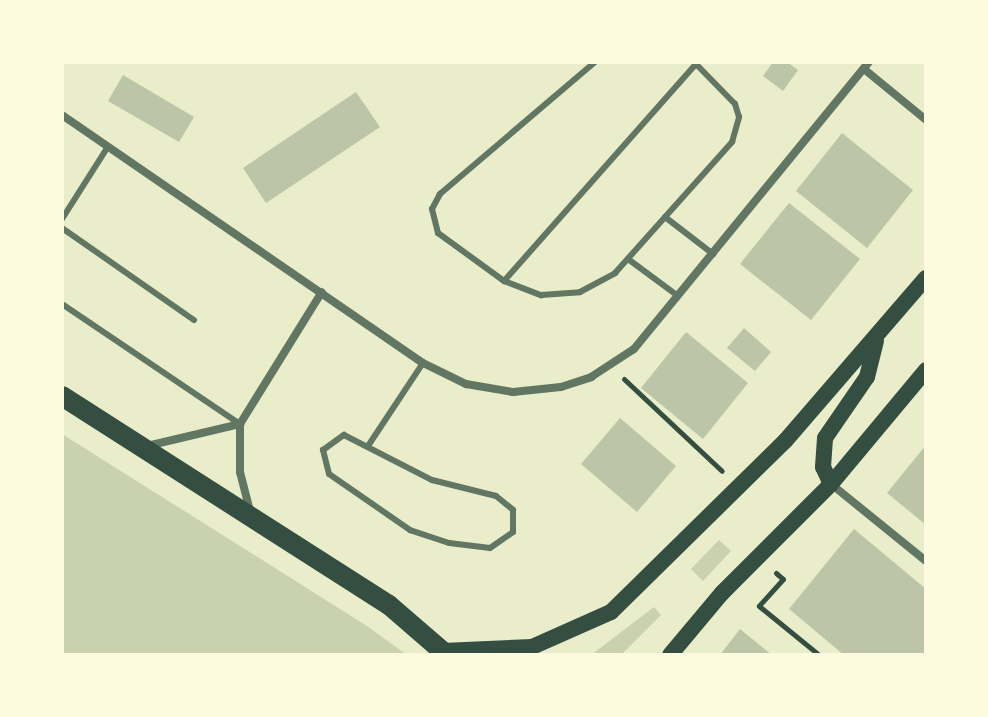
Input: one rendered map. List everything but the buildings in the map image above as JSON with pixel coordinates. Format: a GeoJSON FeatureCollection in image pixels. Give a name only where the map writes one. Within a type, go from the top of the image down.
{"type":"FeatureCollection","features":[{"type":"Feature","properties":{"kind":"main road"},"geometry":{"type":"LineString","coordinates":[[62,396],[389,605],[445,653],[532,647],[586,627],[632,593],[740,488],[876,339],[926,278]]}},
{"type":"Feature","properties":{"kind":"main road"},"geometry":{"type":"LineString","coordinates":[[831,484],[823,467],[825,438],[867,377],[876,339]]}},
{"type":"Feature","properties":{"kind":"main road"},"geometry":{"type":"LineString","coordinates":[[670,655],[831,484],[926,370]]}},
{"type":"Feature","properties":{"kind":"street"},"geometry":{"type":"LineString","coordinates":[[62,115],[423,363],[466,384],[513,392],[561,387],[612,367],[678,296],[866,66],[926,120]]}},
{"type":"Feature","properties":{"kind":"street"},"geometry":{"type":"LineString","coordinates":[[252,517],[240,472],[240,424],[322,292]]}},
{"type":"Feature","properties":{"kind":"street"},"geometry":{"type":"LineString","coordinates":[[141,446],[240,424]]}},
{"type":"Feature","properties":{"kind":"street"},"geometry":{"type":"LineString","coordinates":[[831,484],[926,561]]}},
{"type":"Feature","properties":{"kind":"lane"},"geometry":{"type":"LineString","coordinates":[[504,281],[695,63],[729,93],[739,117],[737,130],[628,259],[598,284],[561,295],[541,295],[504,281],[438,233],[432,209],[440,194],[595,62]]}},
{"type":"Feature","properties":{"kind":"lane"},"geometry":{"type":"LineString","coordinates":[[62,219],[107,148]]}},
{"type":"Feature","properties":{"kind":"lane"},"geometry":{"type":"LineString","coordinates":[[665,217],[713,254]]}},
{"type":"Feature","properties":{"kind":"lane"},"geometry":{"type":"LineString","coordinates":[[62,228],[194,320]]}},
{"type":"Feature","properties":{"kind":"lane"},"geometry":{"type":"LineString","coordinates":[[628,259],[678,296]]}},
{"type":"Feature","properties":{"kind":"lane"},"geometry":{"type":"LineString","coordinates":[[62,304],[240,424]]}},
{"type":"Feature","properties":{"kind":"lane"},"geometry":{"type":"LineString","coordinates":[[368,446],[423,363]]}},
{"type":"Feature","properties":{"kind":"lane"},"geometry":{"type":"LineString","coordinates":[[352,436],[368,446],[432,480],[496,496],[513,510],[513,532],[490,548],[449,543],[410,530],[325,467],[323,450],[334,437],[352,436]]}},
{"type":"Feature","properties":{"kind":"path"},"geometry":{"type":"LineString","coordinates":[[612,367],[740,488]]}},
{"type":"Feature","properties":{"kind":"path"},"geometry":{"type":"LineString","coordinates":[[759,557],[783,579],[759,606],[819,655]]}},
{"type":"Feature","properties":{"kind":"green space"},"geometry":{"type":"Polygon","coordinates":[[[62,434],[367,626],[407,655],[66,655],[62,651],[62,434]]]}},
{"type":"Feature","properties":{"kind":"green space"},"geometry":{"type":"Polygon","coordinates":[[[719,540],[731,551],[703,581],[691,569],[719,540]]]}},
{"type":"Feature","properties":{"kind":"green space"},"geometry":{"type":"Polygon","coordinates":[[[654,607],[661,615],[621,655],[591,655],[654,607]]]}}]}
